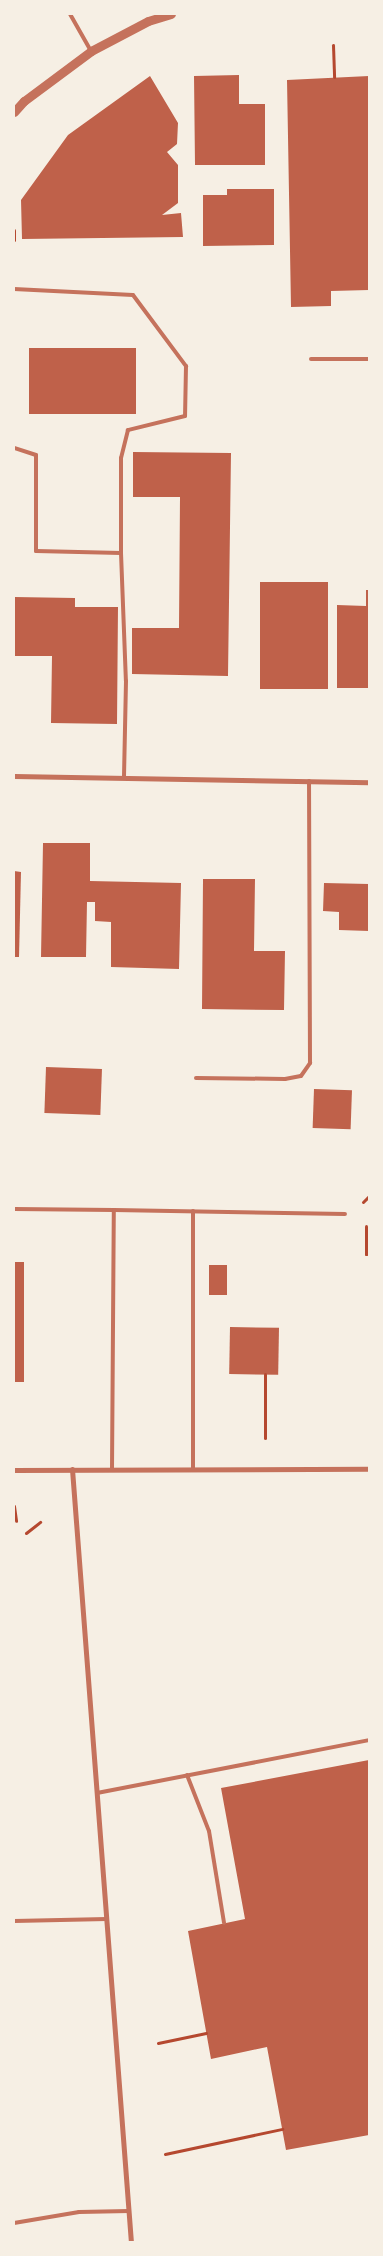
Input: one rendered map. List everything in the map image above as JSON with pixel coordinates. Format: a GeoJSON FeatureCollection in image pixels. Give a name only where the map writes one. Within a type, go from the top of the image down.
{"type":"FeatureCollection","features":[{"type":"Feature","properties":{"kind":"street"},"geometry":{"type":"LineString","coordinates":[[14,112],[91,51],[147,17],[171,14]]}},
{"type":"Feature","properties":{"kind":"street"},"geometry":{"type":"LineString","coordinates":[[14,776],[369,782]]}},
{"type":"Feature","properties":{"kind":"street"},"geometry":{"type":"LineString","coordinates":[[14,1470],[369,1468]]}},
{"type":"Feature","properties":{"kind":"street"},"geometry":{"type":"LineString","coordinates":[[72,1469],[131,2242]]}},
{"type":"Feature","properties":{"kind":"lane"},"geometry":{"type":"LineString","coordinates":[[70,14],[91,51]]}},
{"type":"Feature","properties":{"kind":"lane"},"geometry":{"type":"LineString","coordinates":[[14,290],[134,295],[186,366],[185,416],[128,430],[121,458],[121,553],[126,681],[124,778]]}},
{"type":"Feature","properties":{"kind":"lane"},"geometry":{"type":"LineString","coordinates":[[311,359],[369,359]]}},
{"type":"Feature","properties":{"kind":"lane"},"geometry":{"type":"LineString","coordinates":[[14,448],[36,455],[36,551],[121,553]]}},
{"type":"Feature","properties":{"kind":"lane"},"geometry":{"type":"LineString","coordinates":[[196,1078],[285,1079],[301,1076],[310,1063],[309,781]]}},
{"type":"Feature","properties":{"kind":"lane"},"geometry":{"type":"LineString","coordinates":[[14,1209],[193,1211],[297,1215],[345,1214]]}},
{"type":"Feature","properties":{"kind":"lane"},"geometry":{"type":"LineString","coordinates":[[112,1469],[114,1210]]}},
{"type":"Feature","properties":{"kind":"lane"},"geometry":{"type":"LineString","coordinates":[[193,1211],[193,1469]]}},
{"type":"Feature","properties":{"kind":"lane"},"geometry":{"type":"LineString","coordinates":[[97,1793],[369,1740]]}},
{"type":"Feature","properties":{"kind":"lane"},"geometry":{"type":"LineString","coordinates":[[187,1775],[209,1831],[224,1923]]}},
{"type":"Feature","properties":{"kind":"lane"},"geometry":{"type":"LineString","coordinates":[[14,1921],[107,1920]]}},
{"type":"Feature","properties":{"kind":"lane"},"geometry":{"type":"LineString","coordinates":[[14,2223],[79,2212],[128,2211]]}},
{"type":"Feature","properties":{"kind":"path"},"geometry":{"type":"LineString","coordinates":[[333,45],[334,77]]}},
{"type":"Feature","properties":{"kind":"path"},"geometry":{"type":"LineString","coordinates":[[14,230],[14,240]]}},
{"type":"Feature","properties":{"kind":"path"},"geometry":{"type":"LineString","coordinates":[[366,1200],[366,1209]]}},
{"type":"Feature","properties":{"kind":"path"},"geometry":{"type":"LineString","coordinates":[[366,1218],[366,1254],[369,1254]]}},
{"type":"Feature","properties":{"kind":"path"},"geometry":{"type":"LineString","coordinates":[[265,1374],[265,1438]]}},
{"type":"Feature","properties":{"kind":"path"},"geometry":{"type":"LineString","coordinates":[[14,1506],[16,1521]]}},
{"type":"Feature","properties":{"kind":"path"},"geometry":{"type":"LineString","coordinates":[[26,1533],[40,1522]]}},
{"type":"Feature","properties":{"kind":"path"},"geometry":{"type":"LineString","coordinates":[[158,2043],[206,2034]]}},
{"type":"Feature","properties":{"kind":"path"},"geometry":{"type":"LineString","coordinates":[[165,2154],[282,2128]]}},
{"type":"Feature","properties":{"kind":"building"},"geometry":{"type":"Polygon","coordinates":[[[239,75],[239,104],[265,104],[265,165],[195,165],[194,76],[239,75]]]}},
{"type":"Feature","properties":{"kind":"building"},"geometry":{"type":"Polygon","coordinates":[[[150,76],[178,123],[177,144],[167,152],[178,165],[178,203],[162,215],[181,213],[183,237],[22,239],[21,200],[68,135],[150,76]]]}},
{"type":"Feature","properties":{"kind":"building"},"geometry":{"type":"Polygon","coordinates":[[[369,76],[369,290],[331,291],[331,306],[291,307],[287,80],[369,76]]]}},
{"type":"Feature","properties":{"kind":"building"},"geometry":{"type":"Polygon","coordinates":[[[227,189],[274,189],[274,245],[203,246],[203,195],[227,195],[227,189]]]}},
{"type":"Feature","properties":{"kind":"building"},"geometry":{"type":"Polygon","coordinates":[[[29,348],[136,348],[136,414],[29,414],[29,348]]]}},
{"type":"Feature","properties":{"kind":"building"},"geometry":{"type":"Polygon","coordinates":[[[133,452],[231,453],[228,676],[132,674],[132,628],[179,628],[180,497],[133,497],[133,452]]]}},
{"type":"Feature","properties":{"kind":"building"},"geometry":{"type":"Polygon","coordinates":[[[260,582],[328,582],[328,689],[260,689],[260,582]]]}},
{"type":"Feature","properties":{"kind":"building"},"geometry":{"type":"Polygon","coordinates":[[[366,590],[369,590],[369,688],[337,688],[337,605],[366,606],[366,590]]]}},
{"type":"Feature","properties":{"kind":"building"},"geometry":{"type":"Polygon","coordinates":[[[14,597],[75,598],[75,607],[118,607],[117,724],[51,723],[52,656],[14,656],[14,597]]]}},
{"type":"Feature","properties":{"kind":"building"},"geometry":{"type":"Polygon","coordinates":[[[43,843],[90,843],[90,881],[181,883],[179,969],[111,967],[111,922],[95,921],[95,902],[87,902],[86,957],[41,957],[43,843]]]}},
{"type":"Feature","properties":{"kind":"building"},"geometry":{"type":"Polygon","coordinates":[[[14,871],[21,872],[19,957],[14,957],[14,871]]]}},
{"type":"Feature","properties":{"kind":"building"},"geometry":{"type":"Polygon","coordinates":[[[203,879],[255,879],[254,951],[285,951],[284,1010],[202,1009],[203,879]]]}},
{"type":"Feature","properties":{"kind":"building"},"geometry":{"type":"Polygon","coordinates":[[[324,883],[369,884],[369,931],[339,930],[339,912],[323,911],[324,883]]]}},
{"type":"Feature","properties":{"kind":"building"},"geometry":{"type":"Polygon","coordinates":[[[46,1067],[102,1069],[100,1115],[44,1113],[46,1067]]]}},
{"type":"Feature","properties":{"kind":"building"},"geometry":{"type":"Polygon","coordinates":[[[314,1089],[352,1090],[351,1129],[313,1128],[314,1089]]]}},
{"type":"Feature","properties":{"kind":"building"},"geometry":{"type":"Polygon","coordinates":[[[14,1262],[24,1262],[24,1382],[14,1382],[14,1262]]]}},
{"type":"Feature","properties":{"kind":"building"},"geometry":{"type":"Polygon","coordinates":[[[209,1265],[227,1265],[227,1295],[209,1295],[209,1265]]]}},
{"type":"Feature","properties":{"kind":"building"},"geometry":{"type":"Polygon","coordinates":[[[230,1327],[279,1328],[278,1375],[229,1374],[230,1327]]]}},
{"type":"Feature","properties":{"kind":"building"},"geometry":{"type":"Polygon","coordinates":[[[369,1760],[369,2135],[286,2150],[267,2047],[211,2059],[188,1931],[245,1919],[221,1788],[369,1760]]]}}]}
